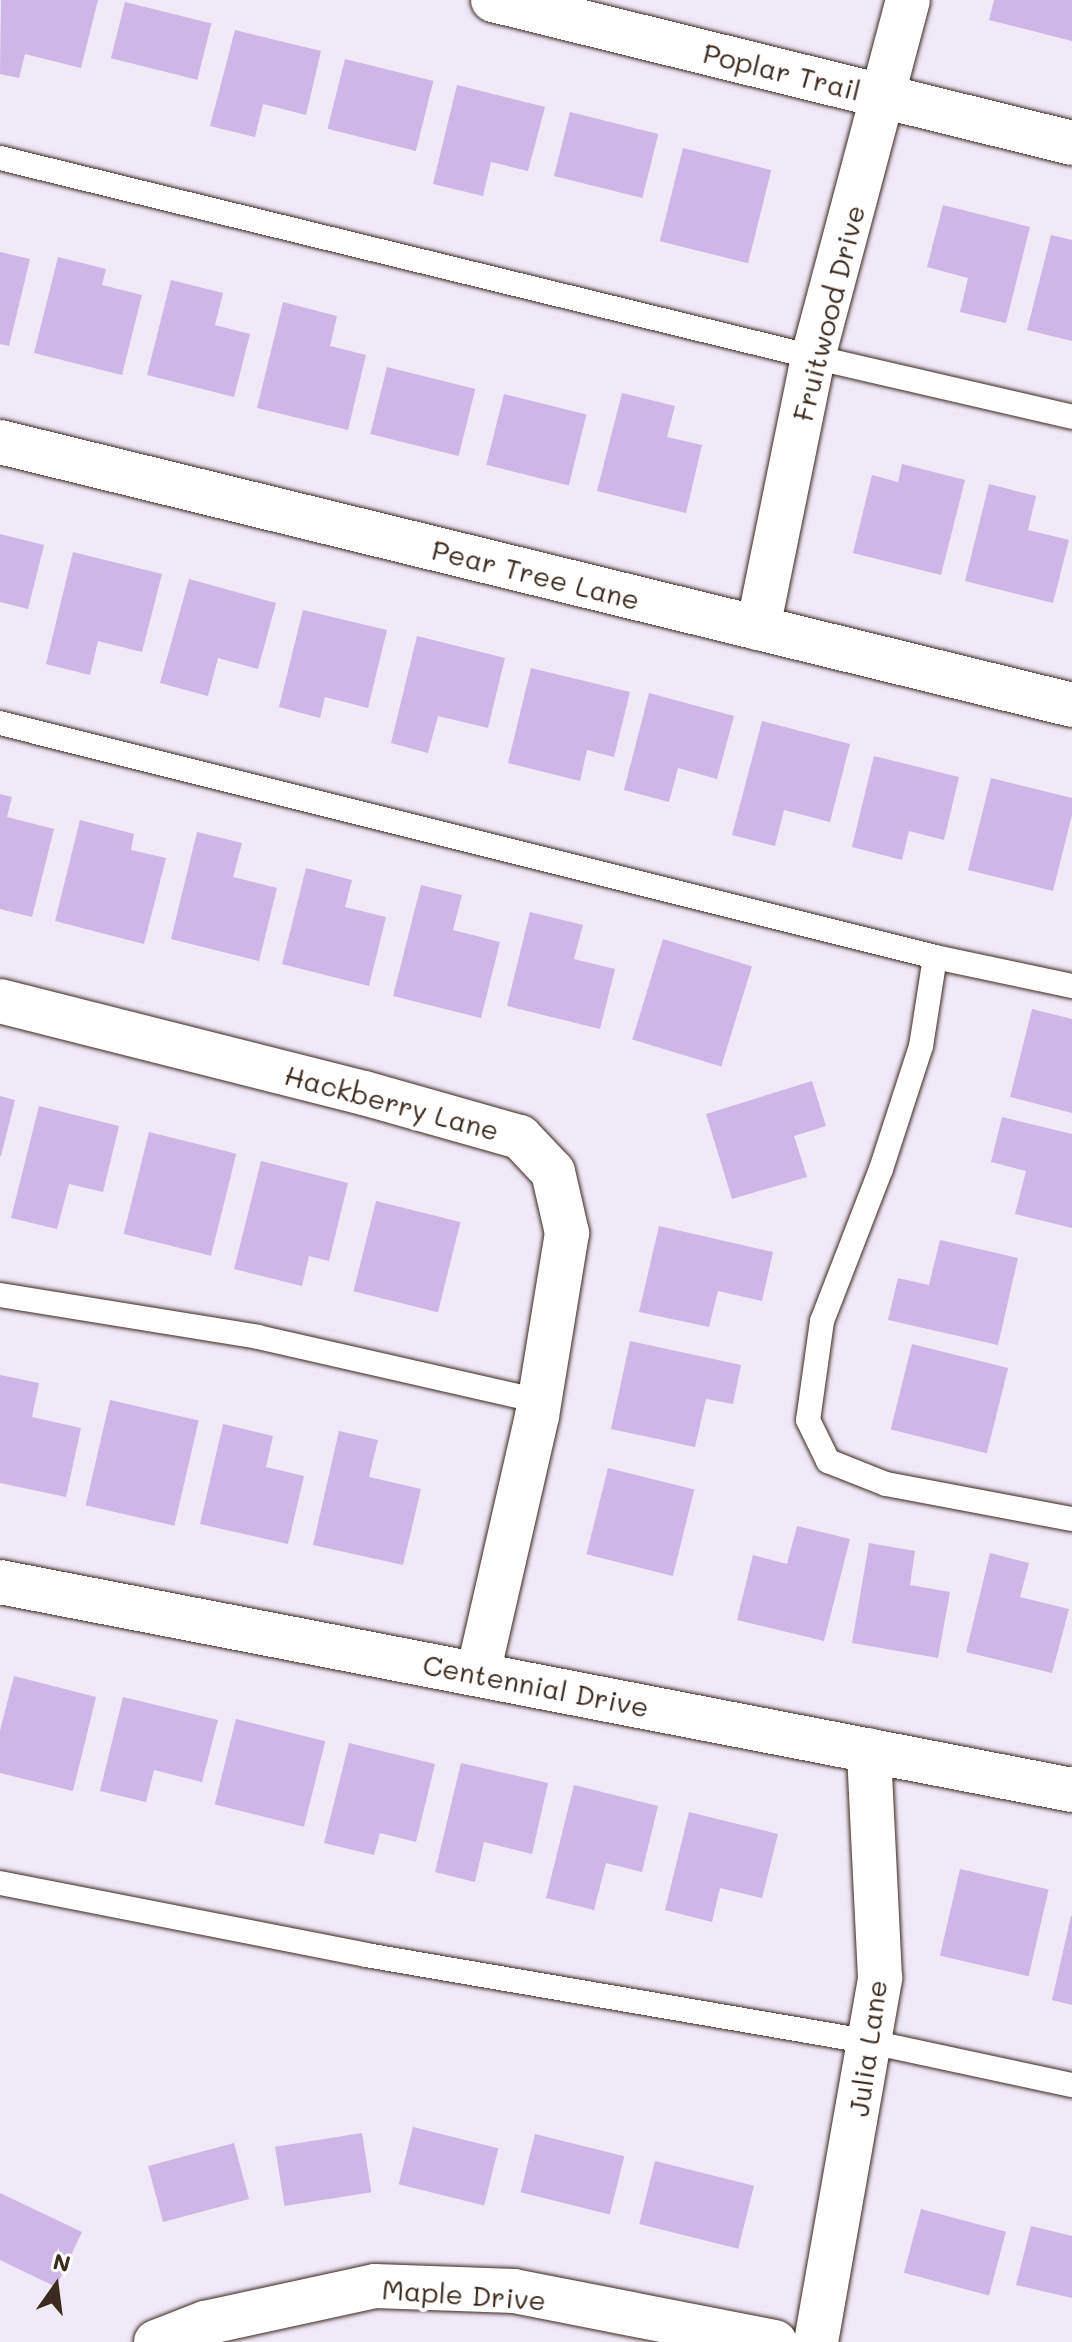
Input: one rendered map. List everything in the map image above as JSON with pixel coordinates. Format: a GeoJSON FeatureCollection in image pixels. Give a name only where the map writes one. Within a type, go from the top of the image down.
{"type":"FeatureCollection","features":[{"type":"Feature","properties":{"kind":"street","name":"Poplar Trail"},"geometry":{"type":"LineString","coordinates":[[493,0],[1072,143]]}},
{"type":"Feature","properties":{"kind":"street","name":"Fruitwood Drive"},"geometry":{"type":"LineString","coordinates":[[758,628],[813,357],[908,0]]}},
{"type":"Feature","properties":{"kind":"street","name":"Pear Tree Lane"},"geometry":{"type":"LineString","coordinates":[[0,442],[1072,705]]}},
{"type":"Feature","properties":{"kind":"street","name":"Hackberry Lane"},"geometry":{"type":"LineString","coordinates":[[0,1001],[364,1093],[520,1137],[553,1172],[567,1233],[540,1401],[478,1674]]}},
{"type":"Feature","properties":{"kind":"street","name":"Centennial Drive"},"geometry":{"type":"LineString","coordinates":[[0,1582],[1072,1790]]}},
{"type":"Feature","properties":{"kind":"street","name":"Julia Lane"},"geometry":{"type":"LineString","coordinates":[[816,2342],[880,1978],[869,1750]]}},
{"type":"Feature","properties":{"kind":"street","name":"Maple Drive"},"geometry":{"type":"LineString","coordinates":[[156,2342],[205,2323],[375,2286],[514,2291],[775,2342]]}},
{"type":"Feature","properties":{"kind":"lane"},"geometry":{"type":"LineString","coordinates":[[0,158],[813,357],[1072,417]]}},
{"type":"Feature","properties":{"kind":"lane"},"geometry":{"type":"LineString","coordinates":[[0,723],[935,957],[1072,986]]}},
{"type":"Feature","properties":{"kind":"lane"},"geometry":{"type":"LineString","coordinates":[[935,957],[921,1046],[881,1169],[822,1321],[808,1420],[828,1461],[886,1484],[1072,1519]]}},
{"type":"Feature","properties":{"kind":"lane"},"geometry":{"type":"LineString","coordinates":[[0,1295],[258,1337],[540,1401]]}},
{"type":"Feature","properties":{"kind":"lane"},"geometry":{"type":"LineString","coordinates":[[0,1883],[366,1955],[871,2042],[1072,2085]]}},
{"type":"Feature","properties":{"kind":"building"},"geometry":{"type":"Polygon","coordinates":[[[1,0],[98,0],[81,68],[25,54],[19,78],[0,74],[1,0]]]}},
{"type":"Feature","properties":{"kind":"building"},"geometry":{"type":"Polygon","coordinates":[[[994,0],[1072,0],[1072,41],[989,20],[994,0]]]}},
{"type":"Feature","properties":{"kind":"building"},"geometry":{"type":"Polygon","coordinates":[[[125,2],[211,24],[197,80],[111,58],[125,2]]]}},
{"type":"Feature","properties":{"kind":"building"},"geometry":{"type":"Polygon","coordinates":[[[235,30],[321,51],[306,115],[263,104],[255,137],[210,126],[235,30]]]}},
{"type":"Feature","properties":{"kind":"building"},"geometry":{"type":"Polygon","coordinates":[[[345,59],[433,81],[416,151],[328,129],[345,59]]]}},
{"type":"Feature","properties":{"kind":"building"},"geometry":{"type":"Polygon","coordinates":[[[457,85],[545,107],[528,171],[491,162],[483,196],[433,184],[457,85]]]}},
{"type":"Feature","properties":{"kind":"building"},"geometry":{"type":"Polygon","coordinates":[[[570,112],[658,134],[642,198],[554,176],[570,112]]]}},
{"type":"Feature","properties":{"kind":"building"},"geometry":{"type":"Polygon","coordinates":[[[683,148],[771,170],[748,263],[660,241],[683,148]]]}},
{"type":"Feature","properties":{"kind":"building"},"geometry":{"type":"Polygon","coordinates":[[[943,205],[1030,227],[1006,323],[960,312],[968,278],[927,267],[943,205]]]}},
{"type":"Feature","properties":{"kind":"building"},"geometry":{"type":"Polygon","coordinates":[[[1051,235],[1072,240],[1072,341],[1027,330],[1051,235]]]}},
{"type":"Feature","properties":{"kind":"building"},"geometry":{"type":"Polygon","coordinates":[[[0,252],[30,259],[9,346],[0,344],[0,252]]]}},
{"type":"Feature","properties":{"kind":"building"},"geometry":{"type":"Polygon","coordinates":[[[58,257],[106,269],[102,285],[142,295],[122,375],[34,353],[58,257]]]}},
{"type":"Feature","properties":{"kind":"building"},"geometry":{"type":"Polygon","coordinates":[[[171,280],[223,293],[215,325],[250,334],[234,397],[147,375],[171,280]]]}},
{"type":"Feature","properties":{"kind":"building"},"geometry":{"type":"Polygon","coordinates":[[[283,302],[337,316],[330,346],[366,355],[348,430],[257,408],[283,302]]]}},
{"type":"Feature","properties":{"kind":"building"},"geometry":{"type":"Polygon","coordinates":[[[387,367],[475,389],[459,456],[370,434],[387,367]]]}},
{"type":"Feature","properties":{"kind":"building"},"geometry":{"type":"Polygon","coordinates":[[[622,393],[675,406],[667,437],[702,445],[686,513],[597,491],[622,393]]]}},
{"type":"Feature","properties":{"kind":"building"},"geometry":{"type":"Polygon","coordinates":[[[504,394],[586,415],[569,485],[486,465],[504,394]]]}},
{"type":"Feature","properties":{"kind":"building"},"geometry":{"type":"Polygon","coordinates":[[[902,464],[965,480],[941,575],[853,553],[872,475],[898,482],[902,464]]]}},
{"type":"Feature","properties":{"kind":"building"},"geometry":{"type":"Polygon","coordinates":[[[989,484],[1036,496],[1028,530],[1069,540],[1053,603],[965,581],[989,484]]]}},
{"type":"Feature","properties":{"kind":"building"},"geometry":{"type":"Polygon","coordinates":[[[0,534],[44,545],[28,609],[0,602],[0,534]]]}},
{"type":"Feature","properties":{"kind":"building"},"geometry":{"type":"Polygon","coordinates":[[[73,552],[162,574],[142,652],[98,641],[90,675],[46,664],[73,552]]]}},
{"type":"Feature","properties":{"kind":"building"},"geometry":{"type":"Polygon","coordinates":[[[189,579],[276,603],[258,669],[218,658],[208,696],[160,683],[189,579]]]}},
{"type":"Feature","properties":{"kind":"building"},"geometry":{"type":"Polygon","coordinates":[[[303,610],[387,630],[368,708],[325,697],[320,718],[279,707],[303,610]]]}},
{"type":"Feature","properties":{"kind":"building"},"geometry":{"type":"Polygon","coordinates":[[[417,636],[505,658],[488,728],[438,716],[428,753],[391,743],[417,636]]]}},
{"type":"Feature","properties":{"kind":"building"},"geometry":{"type":"Polygon","coordinates":[[[531,668],[630,692],[614,757],[587,750],[580,781],[508,763],[531,668]]]}},
{"type":"Feature","properties":{"kind":"building"},"geometry":{"type":"Polygon","coordinates":[[[649,693],[734,716],[717,779],[678,768],[669,802],[624,790],[649,693]]]}},
{"type":"Feature","properties":{"kind":"building"},"geometry":{"type":"Polygon","coordinates":[[[762,721],[850,744],[830,822],[784,810],[775,846],[732,835],[762,721]]]}},
{"type":"Feature","properties":{"kind":"building"},"geometry":{"type":"Polygon","coordinates":[[[874,756],[959,777],[944,840],[909,831],[902,860],[852,847],[874,756]]]}},
{"type":"Feature","properties":{"kind":"building"},"geometry":{"type":"Polygon","coordinates":[[[991,778],[1072,798],[1072,815],[1053,891],[968,870],[991,778]]]}},
{"type":"Feature","properties":{"kind":"building"},"geometry":{"type":"Polygon","coordinates":[[[0,794],[12,797],[7,817],[54,829],[32,917],[0,909],[0,794]]]}},
{"type":"Feature","properties":{"kind":"building"},"geometry":{"type":"Polygon","coordinates":[[[80,820],[134,834],[131,850],[166,858],[144,944],[55,921],[80,820]]]}},
{"type":"Feature","properties":{"kind":"building"},"geometry":{"type":"Polygon","coordinates":[[[197,832],[242,843],[233,877],[277,888],[259,961],[171,939],[197,832]]]}},
{"type":"Feature","properties":{"kind":"building"},"geometry":{"type":"Polygon","coordinates":[[[306,868],[352,880],[345,907],[386,917],[369,986],[282,964],[306,868]]]}},
{"type":"Feature","properties":{"kind":"building"},"geometry":{"type":"Polygon","coordinates":[[[421,885],[462,895],[453,930],[500,942],[481,1018],[393,996],[421,885]]]}},
{"type":"Feature","properties":{"kind":"building"},"geometry":{"type":"Polygon","coordinates":[[[530,912],[583,925],[574,959],[615,969],[600,1029],[507,1006],[530,912]]]}},
{"type":"Feature","properties":{"kind":"building"},"geometry":{"type":"Polygon","coordinates":[[[663,939],[752,966],[721,1067],[632,1039],[663,939]]]}},
{"type":"Feature","properties":{"kind":"building"},"geometry":{"type":"Polygon","coordinates":[[[1032,1009],[1072,1019],[1072,1113],[1010,1097],[1032,1009]]]}},
{"type":"Feature","properties":{"kind":"building"},"geometry":{"type":"Polygon","coordinates":[[[812,1081],[826,1126],[794,1136],[807,1177],[732,1199],[706,1114],[812,1081]]]}},
{"type":"Feature","properties":{"kind":"building"},"geometry":{"type":"Polygon","coordinates":[[[0,1096],[15,1100],[1,1156],[0,1156],[0,1096]]]}},
{"type":"Feature","properties":{"kind":"building"},"geometry":{"type":"Polygon","coordinates":[[[39,1106],[119,1126],[103,1192],[69,1184],[57,1229],[11,1218],[39,1106]]]}},
{"type":"Feature","properties":{"kind":"building"},"geometry":{"type":"Polygon","coordinates":[[[1002,1117],[1072,1134],[1072,1228],[1015,1214],[1026,1171],[991,1162],[1002,1117]]]}},
{"type":"Feature","properties":{"kind":"building"},"geometry":{"type":"Polygon","coordinates":[[[149,1132],[236,1154],[211,1256],[124,1234],[149,1132]]]}},
{"type":"Feature","properties":{"kind":"building"},"geometry":{"type":"Polygon","coordinates":[[[261,1161],[348,1183],[329,1261],[309,1256],[302,1286],[234,1269],[261,1161]]]}},
{"type":"Feature","properties":{"kind":"building"},"geometry":{"type":"Polygon","coordinates":[[[376,1201],[460,1222],[438,1312],[354,1291],[376,1201]]]}},
{"type":"Feature","properties":{"kind":"building"},"geometry":{"type":"Polygon","coordinates":[[[659,1226],[773,1252],[762,1301],[718,1291],[709,1327],[639,1312],[659,1226]]]}},
{"type":"Feature","properties":{"kind":"building"},"geometry":{"type":"Polygon","coordinates":[[[940,1240],[1018,1258],[998,1345],[888,1320],[898,1278],[929,1285],[940,1240]]]}},
{"type":"Feature","properties":{"kind":"building"},"geometry":{"type":"Polygon","coordinates":[[[630,1341],[741,1365],[733,1404],[706,1399],[695,1447],[611,1429],[630,1341]]]}},
{"type":"Feature","properties":{"kind":"building"},"geometry":{"type":"Polygon","coordinates":[[[912,1344],[1008,1368],[987,1453],[891,1429],[912,1344]]]}},
{"type":"Feature","properties":{"kind":"building"},"geometry":{"type":"Polygon","coordinates":[[[0,1375],[39,1383],[32,1417],[81,1428],[66,1497],[0,1483],[0,1375]]]}},
{"type":"Feature","properties":{"kind":"building"},"geometry":{"type":"Polygon","coordinates":[[[110,1400],[199,1420],[174,1526],[86,1505],[110,1400]]]}},
{"type":"Feature","properties":{"kind":"building"},"geometry":{"type":"Polygon","coordinates":[[[223,1424],[273,1436],[266,1467],[304,1476],[288,1544],[200,1524],[223,1424]]]}},
{"type":"Feature","properties":{"kind":"building"},"geometry":{"type":"Polygon","coordinates":[[[339,1431],[378,1440],[369,1477],[421,1489],[403,1565],[313,1545],[339,1431]]]}},
{"type":"Feature","properties":{"kind":"building"},"geometry":{"type":"Polygon","coordinates":[[[608,1468],[694,1490],[673,1576],[586,1554],[608,1468]]]}},
{"type":"Feature","properties":{"kind":"building"},"geometry":{"type":"Polygon","coordinates":[[[797,1526],[850,1539],[824,1641],[737,1620],[753,1555],[787,1564],[797,1526]]]}},
{"type":"Feature","properties":{"kind":"building"},"geometry":{"type":"Polygon","coordinates":[[[869,1543],[915,1551],[910,1585],[950,1592],[938,1658],[852,1643],[869,1543]]]}},
{"type":"Feature","properties":{"kind":"building"},"geometry":{"type":"Polygon","coordinates":[[[990,1553],[1029,1563],[1020,1597],[1069,1609],[1052,1673],[966,1652],[990,1553]]]}},
{"type":"Feature","properties":{"kind":"building"},"geometry":{"type":"Polygon","coordinates":[[[14,1676],[96,1697],[73,1791],[0,1773],[0,1731],[14,1676]]]}},
{"type":"Feature","properties":{"kind":"building"},"geometry":{"type":"Polygon","coordinates":[[[123,1697],[218,1720],[202,1782],[154,1770],[146,1802],[100,1791],[123,1697]]]}},
{"type":"Feature","properties":{"kind":"building"},"geometry":{"type":"Polygon","coordinates":[[[236,1719],[325,1741],[304,1827],[215,1804],[236,1719]]]}},
{"type":"Feature","properties":{"kind":"building"},"geometry":{"type":"Polygon","coordinates":[[[349,1743],[435,1764],[416,1842],[380,1833],[374,1855],[324,1843],[349,1743]]]}},
{"type":"Feature","properties":{"kind":"building"},"geometry":{"type":"Polygon","coordinates":[[[461,1763],[548,1783],[532,1854],[484,1842],[475,1882],[435,1872],[461,1763]]]}},
{"type":"Feature","properties":{"kind":"building"},"geometry":{"type":"Polygon","coordinates":[[[574,1785],[658,1806],[642,1872],[606,1863],[594,1910],[546,1898],[574,1785]]]}},
{"type":"Feature","properties":{"kind":"building"},"geometry":{"type":"Polygon","coordinates":[[[689,1812],[778,1834],[762,1898],[720,1888],[712,1922],[665,1910],[689,1812]]]}},
{"type":"Feature","properties":{"kind":"building"},"geometry":{"type":"Polygon","coordinates":[[[960,1869],[1049,1889],[1029,1976],[940,1956],[960,1869]]]}},
{"type":"Feature","properties":{"kind":"building"},"geometry":{"type":"Polygon","coordinates":[[[1072,1916],[1072,2005],[1052,2000],[1072,1916]]]}},
{"type":"Feature","properties":{"kind":"building"},"geometry":{"type":"Polygon","coordinates":[[[413,2127],[498,2148],[484,2206],[399,2184],[413,2127]]]}},
{"type":"Feature","properties":{"kind":"building"},"geometry":{"type":"Polygon","coordinates":[[[362,2133],[371,2192],[284,2206],[275,2147],[362,2133]]]}},
{"type":"Feature","properties":{"kind":"building"},"geometry":{"type":"Polygon","coordinates":[[[535,2134],[624,2156],[610,2214],[520,2192],[535,2134]]]}},
{"type":"Feature","properties":{"kind":"building"},"geometry":{"type":"Polygon","coordinates":[[[234,2143],[249,2199],[163,2222],[148,2166],[234,2143]]]}},
{"type":"Feature","properties":{"kind":"building"},"geometry":{"type":"Polygon","coordinates":[[[655,2161],[754,2186],[738,2249],[639,2224],[655,2161]]]}},
{"type":"Feature","properties":{"kind":"building"},"geometry":{"type":"Polygon","coordinates":[[[0,2193],[82,2232],[56,2287],[0,2260],[0,2193]]]}},
{"type":"Feature","properties":{"kind":"building"},"geometry":{"type":"Polygon","coordinates":[[[921,2209],[1006,2232],[989,2296],[904,2273],[921,2209]]]}},
{"type":"Feature","properties":{"kind":"building"},"geometry":{"type":"Polygon","coordinates":[[[1031,2226],[1072,2236],[1072,2298],[1016,2285],[1031,2226]]]}}]}
